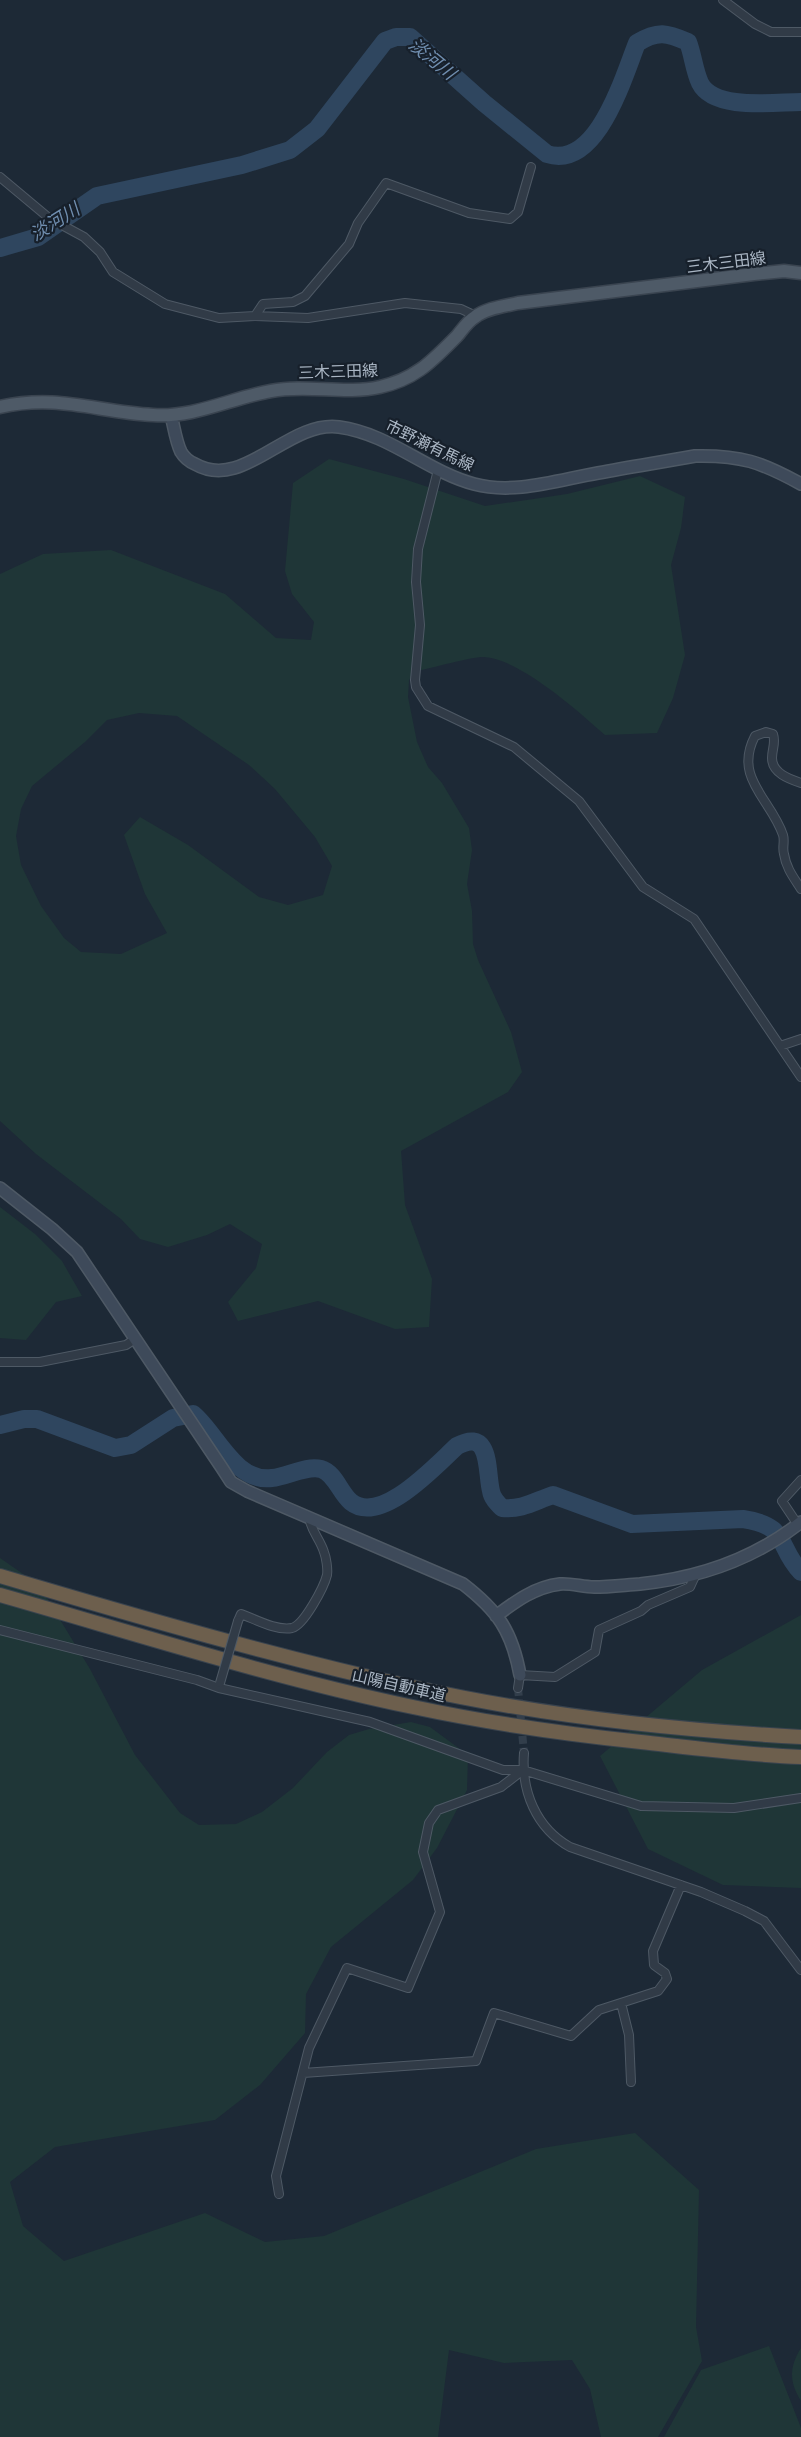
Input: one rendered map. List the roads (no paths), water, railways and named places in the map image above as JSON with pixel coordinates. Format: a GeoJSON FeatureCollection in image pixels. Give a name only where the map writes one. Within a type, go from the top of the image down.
{"type":"FeatureCollection","features":[{"type":"Feature","properties":{"kind":"highway","name":"山陽自動車道"},"geometry":{"type":"LineString","coordinates":[[0,1576],[214,1638],[418,1688],[508,1705],[592,1717],[728,1732],[801,1737]]}},
{"type":"Feature","properties":{"kind":"highway","name":"山陽自動車道"},"geometry":{"type":"LineString","coordinates":[[0,1595],[208,1655],[413,1707],[514,1726],[724,1752],[801,1757]]}},
{"type":"Feature","properties":{"kind":"main road","name":"三木三田線"},"geometry":{"type":"LineString","coordinates":[[0,407],[29,401],[59,401],[170,416],[193,412],[272,390],[362,389],[397,382],[413,376],[428,366],[476,316],[518,303],[754,274],[784,271],[801,273]]}},
{"type":"Feature","properties":{"kind":"street"},"geometry":{"type":"LineString","coordinates":[[723,0],[755,24],[771,32],[801,32]]}},
{"type":"Feature","properties":{"kind":"street"},"geometry":{"type":"LineString","coordinates":[[255,316],[263,304],[293,302],[305,296],[349,244],[358,223],[386,183],[469,213],[510,219],[518,212],[531,167]]}},
{"type":"Feature","properties":{"kind":"street"},"geometry":{"type":"LineString","coordinates":[[0,177],[48,218],[84,237],[100,252],[112,272],[165,304],[219,318],[255,316],[308,318],[405,303],[461,309],[476,316]]}},
{"type":"Feature","properties":{"kind":"street","name":"市野瀬有馬線"},"geometry":{"type":"LineString","coordinates":[[170,416],[182,452],[191,462],[216,472],[229,471],[242,466],[288,440],[310,431],[336,426],[366,432],[438,470],[474,484],[516,488],[695,456],[723,455],[750,460],[801,484]]}},
{"type":"Feature","properties":{"kind":"street"},"geometry":{"type":"LineString","coordinates":[[438,470],[418,549],[416,582],[420,625],[415,680],[416,687],[424,702],[514,747],[579,801],[643,887],[694,919],[801,1077]]}},
{"type":"Feature","properties":{"kind":"street"},"geometry":{"type":"LineString","coordinates":[[801,784],[788,779],[776,770],[772,759],[775,740],[773,734],[766,732],[755,736],[751,744],[747,764],[753,783],[778,822],[784,838],[783,853],[788,870],[801,889]]}},
{"type":"Feature","properties":{"kind":"street"},"geometry":{"type":"LineString","coordinates":[[780,1046],[801,1039]]}},
{"type":"Feature","properties":{"kind":"street"},"geometry":{"type":"LineString","coordinates":[[0,1188],[52,1229],[77,1252],[188,1421],[232,1482],[247,1491],[463,1584],[482,1598],[509,1633],[514,1645],[520,1674],[518,1688]]}},
{"type":"Feature","properties":{"kind":"street"},"geometry":{"type":"LineString","coordinates":[[0,1362],[40,1362],[126,1345],[135,1339]]}},
{"type":"Feature","properties":{"kind":"street"},"geometry":{"type":"LineString","coordinates":[[496,1616],[529,1593],[544,1587],[562,1584],[595,1587],[642,1584],[723,1567],[752,1555],[773,1543],[796,1526],[782,1502],[801,1480]]}},
{"type":"Feature","properties":{"kind":"street"},"geometry":{"type":"LineString","coordinates":[[220,1685],[240,1614],[278,1627],[290,1628],[298,1626],[305,1619],[327,1574],[324,1552],[310,1526],[309,1517]]}},
{"type":"Feature","properties":{"kind":"street"},"geometry":{"type":"LineString","coordinates":[[520,1674],[555,1677],[595,1652],[599,1630],[641,1611],[648,1604],[690,1587],[696,1574]]}},
{"type":"Feature","properties":{"kind":"street"},"geometry":{"type":"LineString","coordinates":[[0,1630],[370,1722],[503,1770],[523,1770],[641,1806],[734,1808],[801,1798]]}},
{"type":"Feature","properties":{"kind":"street"},"geometry":{"type":"LineString","coordinates":[[524,1753],[523,1770],[536,1814],[558,1840],[570,1847],[680,1885],[745,1911],[764,1921],[798,1956],[801,1970]]}},
{"type":"Feature","properties":{"kind":"street"},"geometry":{"type":"LineString","coordinates":[[279,2194],[276,2176],[309,2048],[347,1968],[408,1988],[440,1912],[423,1852],[429,1823],[438,1810],[501,1787],[523,1770]]}},
{"type":"Feature","properties":{"kind":"street"},"geometry":{"type":"LineString","coordinates":[[303,2074],[476,2061],[494,2013],[571,2036],[599,2010],[658,1991],[664,1985],[665,1973],[654,1965],[653,1951],[680,1885]]}},
{"type":"Feature","properties":{"kind":"street"},"geometry":{"type":"LineString","coordinates":[[621,2003],[629,2035],[631,2082]]}},
{"type":"Feature","properties":{"kind":"waterway","name":"淡河川"},"geometry":{"type":"LineString","coordinates":[[0,248],[38,237],[97,196],[242,165],[290,150],[317,129],[385,41],[396,37],[410,37],[484,103],[547,154],[565,155],[580,148],[594,135],[606,118],[616,98],[637,43],[651,36],[662,34],[688,42],[700,83],[707,92],[718,98],[746,103],[801,102]]}},
{"type":"Feature","properties":{"kind":"waterway"},"geometry":{"type":"LineString","coordinates":[[0,1425],[24,1419],[37,1419],[115,1448],[131,1445],[173,1418],[193,1414],[237,1465],[247,1473],[259,1478],[272,1478],[303,1470],[321,1469],[334,1479],[351,1502],[363,1507],[377,1506],[392,1500],[422,1478],[457,1446],[468,1442],[476,1442],[482,1447],[485,1454],[492,1496],[502,1508],[516,1508],[553,1495],[632,1524],[743,1519],[758,1522],[775,1532],[793,1563],[801,1572]]}},
{"type":"Feature","properties":{"kind":"tunnel"},"geometry":{"type":"LineString","coordinates":[[518,1688],[524,1753]]}}]}
